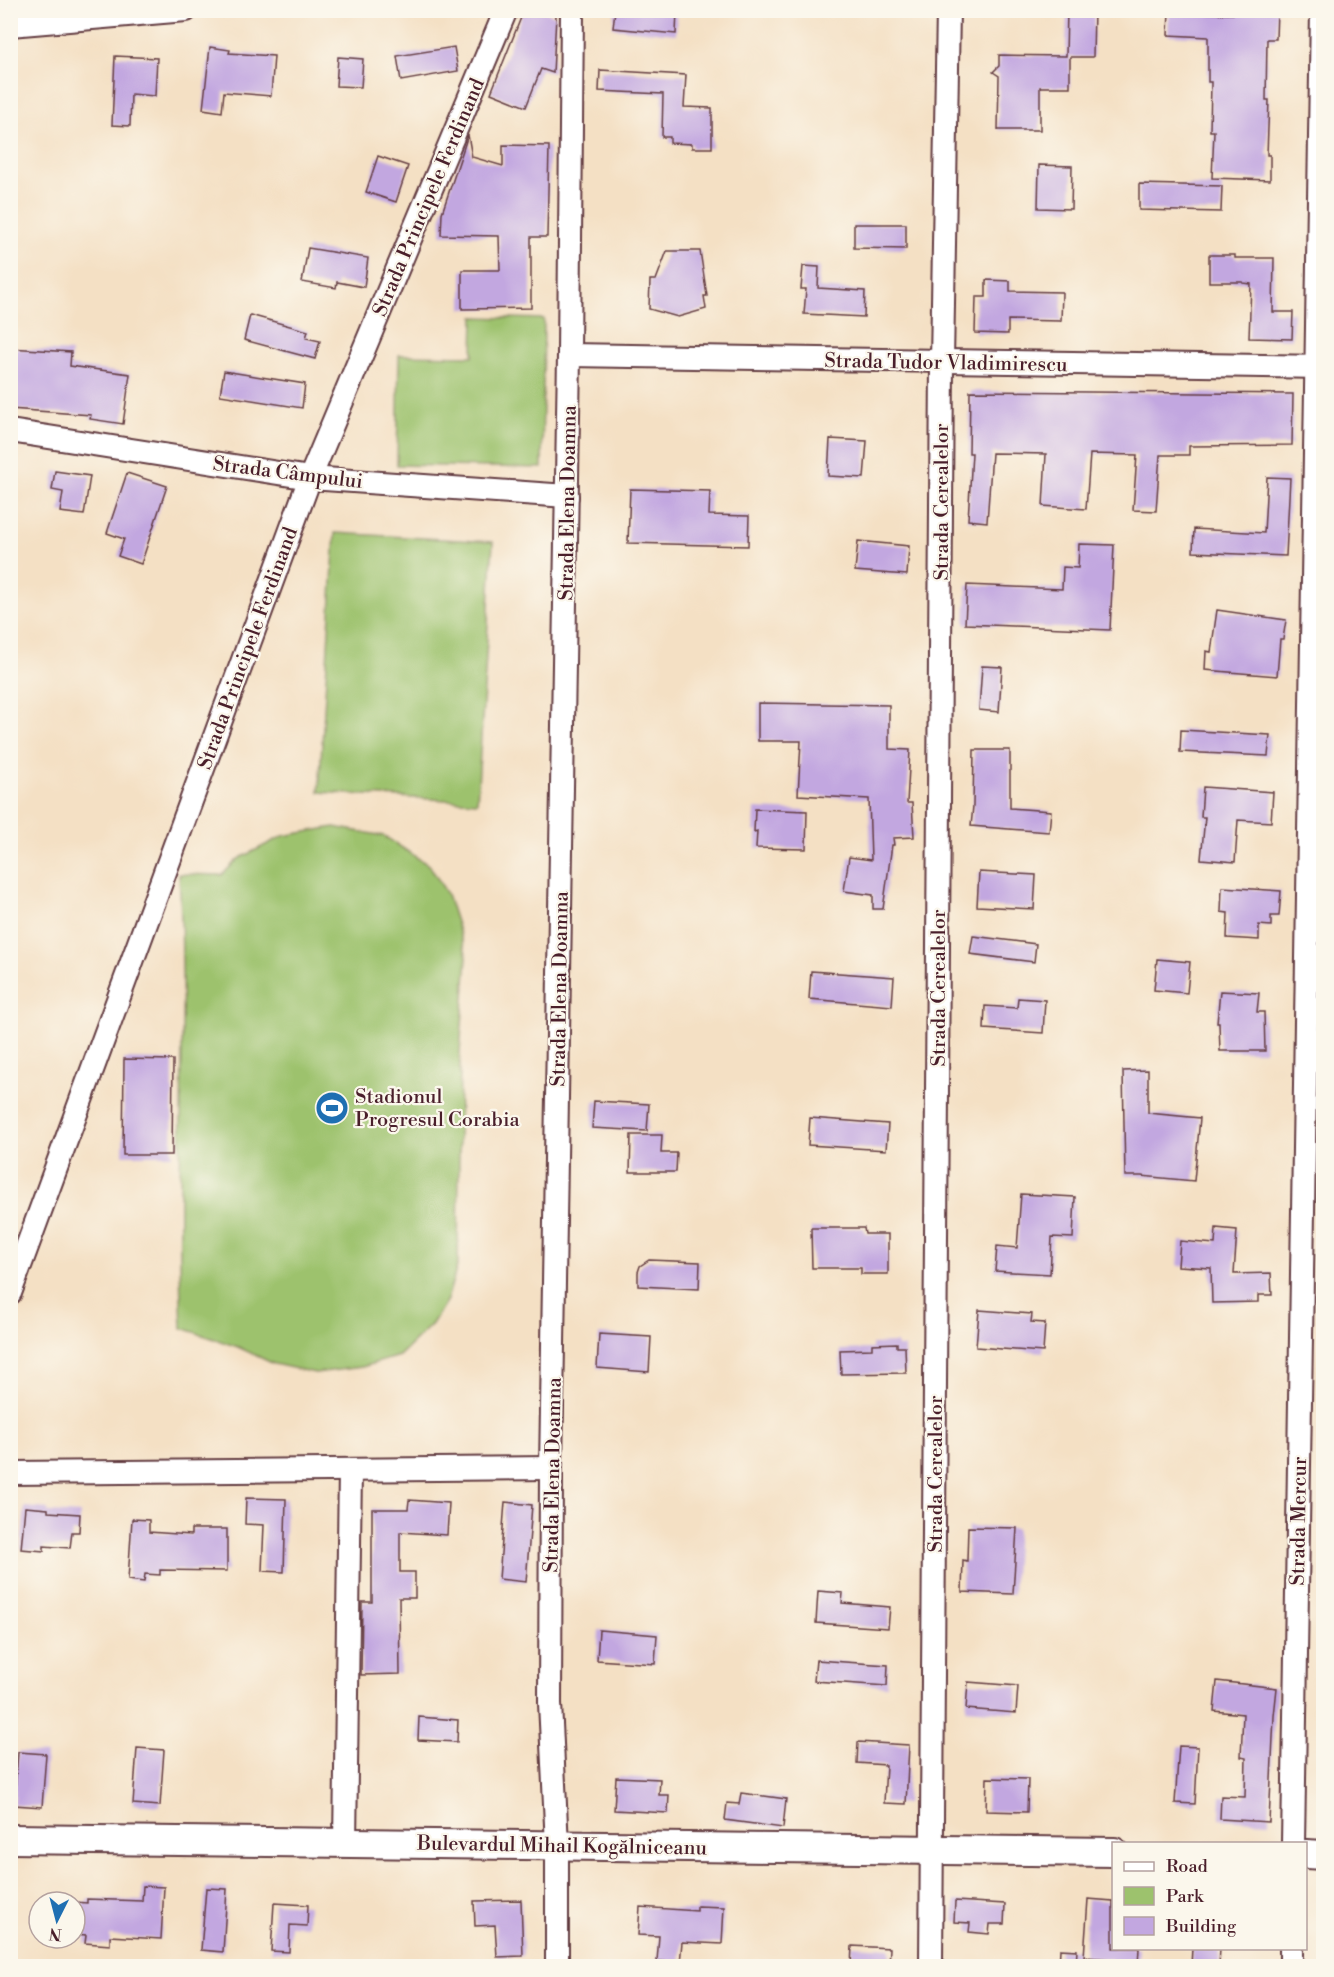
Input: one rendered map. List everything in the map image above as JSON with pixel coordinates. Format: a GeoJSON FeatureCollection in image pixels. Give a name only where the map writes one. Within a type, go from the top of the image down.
{"type":"FeatureCollection","features":[{"type":"Feature","properties":{"kind":"main road","name":"Bulevardul Mihail Kogălniceanu"},"geometry":{"type":"LineString","coordinates":[[10,1839],[1112,1852]]}},
{"type":"Feature","properties":{"kind":"main road"},"geometry":{"type":"LineString","coordinates":[[1307,1854],[1323,1855]]}},
{"type":"Feature","properties":{"kind":"street"},"geometry":{"type":"LineString","coordinates":[[10,25],[186,10]]}},
{"type":"Feature","properties":{"kind":"street","name":"Strada Principele Ferdinand"},"geometry":{"type":"LineString","coordinates":[[10,1293],[310,478],[506,10]]}},
{"type":"Feature","properties":{"kind":"street","name":"Strada Elena Doamna"},"geometry":{"type":"LineString","coordinates":[[558,1966],[557,1845],[550,1703],[551,1468],[567,496],[572,10]]}},
{"type":"Feature","properties":{"kind":"street","name":"Strada Cerealelor"},"geometry":{"type":"LineString","coordinates":[[931,1966],[942,362],[948,10]]}},
{"type":"Feature","properties":{"kind":"street","name":"Strada Mercur"},"geometry":{"type":"LineString","coordinates":[[1293,1842],[1320,367],[1322,10]]}},
{"type":"Feature","properties":{"kind":"street","name":"Strada Tudor Vladimirescu"},"geometry":{"type":"LineString","coordinates":[[569,355],[1320,367]]}},
{"type":"Feature","properties":{"kind":"street","name":"Strada Câmpului"},"geometry":{"type":"LineString","coordinates":[[10,431],[310,478],[567,496]]}},
{"type":"Feature","properties":{"kind":"street"},"geometry":{"type":"LineString","coordinates":[[10,1473],[551,1468]]}},
{"type":"Feature","properties":{"kind":"street"},"geometry":{"type":"LineString","coordinates":[[345,1843],[350,1470]]}},
{"type":"Feature","properties":{"kind":"street"},"geometry":{"type":"LineString","coordinates":[[1291,1950],[1291,1966]]}},
{"type":"Feature","properties":{"kind":"green space"},"geometry":{"type":"Polygon","coordinates":[[[474,317],[544,319],[542,468],[397,465],[399,355],[473,356],[474,317]]]}},
{"type":"Feature","properties":{"kind":"green space"},"geometry":{"type":"Polygon","coordinates":[[[335,533],[493,542],[477,802],[319,792],[335,533]]]}},
{"type":"Feature","properties":{"kind":"green space"},"geometry":{"type":"Polygon","coordinates":[[[334,827],[384,836],[430,866],[447,894],[467,956],[460,1053],[458,1263],[447,1300],[432,1324],[399,1356],[362,1367],[315,1373],[274,1364],[238,1347],[182,1328],[180,1215],[182,987],[179,874],[222,875],[238,859],[283,836],[334,827]]]}},
{"type":"Feature","properties":{"kind":"building"},"geometry":{"type":"Polygon","coordinates":[[[524,10],[539,10],[556,16],[553,73],[541,69],[526,107],[491,93],[524,10]]]}},
{"type":"Feature","properties":{"kind":"building"},"geometry":{"type":"Polygon","coordinates":[[[615,10],[677,10],[676,34],[613,28],[615,10]]]}},
{"type":"Feature","properties":{"kind":"building"},"geometry":{"type":"Polygon","coordinates":[[[1067,10],[1094,10],[1093,57],[1070,57],[1070,87],[1040,87],[1040,130],[998,130],[999,76],[993,72],[999,66],[999,55],[1066,56],[1067,10]]]}},
{"type":"Feature","properties":{"kind":"building"},"geometry":{"type":"Polygon","coordinates":[[[1169,10],[1233,14],[1233,10],[1277,10],[1276,39],[1267,39],[1266,100],[1269,100],[1267,155],[1270,155],[1270,180],[1212,178],[1214,131],[1210,131],[1211,82],[1208,82],[1208,37],[1168,35],[1169,10]]]}},
{"type":"Feature","properties":{"kind":"building"},"geometry":{"type":"Polygon","coordinates":[[[210,47],[230,50],[229,53],[274,56],[271,96],[224,92],[222,112],[203,109],[210,47]]]}},
{"type":"Feature","properties":{"kind":"building"},"geometry":{"type":"Polygon","coordinates":[[[454,47],[458,71],[401,81],[397,56],[454,47]]]}},
{"type":"Feature","properties":{"kind":"building"},"geometry":{"type":"Polygon","coordinates":[[[115,56],[157,58],[155,96],[131,94],[130,126],[112,125],[115,56]]]}},
{"type":"Feature","properties":{"kind":"building"},"geometry":{"type":"Polygon","coordinates":[[[338,57],[363,59],[361,87],[336,86],[338,57]]]}},
{"type":"Feature","properties":{"kind":"building"},"geometry":{"type":"Polygon","coordinates":[[[600,70],[686,75],[684,107],[712,108],[712,148],[692,148],[692,144],[670,143],[670,137],[662,137],[663,94],[599,91],[600,70]]]}},
{"type":"Feature","properties":{"kind":"building"},"geometry":{"type":"Polygon","coordinates":[[[468,135],[472,157],[503,166],[503,145],[549,146],[547,237],[531,237],[531,308],[462,309],[462,270],[500,270],[499,236],[441,235],[442,213],[468,135]]]}},
{"type":"Feature","properties":{"kind":"building"},"geometry":{"type":"Polygon","coordinates":[[[378,156],[408,166],[396,202],[366,192],[378,156]]]}},
{"type":"Feature","properties":{"kind":"building"},"geometry":{"type":"Polygon","coordinates":[[[1039,165],[1072,166],[1071,209],[1038,208],[1039,165]]]}},
{"type":"Feature","properties":{"kind":"building"},"geometry":{"type":"Polygon","coordinates":[[[1139,184],[1222,186],[1221,212],[1139,210],[1139,184]]]}},
{"type":"Feature","properties":{"kind":"building"},"geometry":{"type":"Polygon","coordinates":[[[854,224],[906,224],[906,249],[854,248],[854,224]]]}},
{"type":"Feature","properties":{"kind":"building"},"geometry":{"type":"Polygon","coordinates":[[[308,248],[368,258],[364,287],[337,282],[336,288],[302,282],[308,248]]]}},
{"type":"Feature","properties":{"kind":"building"},"geometry":{"type":"Polygon","coordinates":[[[667,251],[700,251],[707,296],[704,296],[706,309],[678,317],[649,309],[650,280],[656,280],[667,251]]]}},
{"type":"Feature","properties":{"kind":"building"},"geometry":{"type":"Polygon","coordinates":[[[1209,255],[1274,258],[1273,312],[1293,312],[1292,339],[1249,338],[1251,284],[1209,282],[1209,255]]]}},
{"type":"Feature","properties":{"kind":"building"},"geometry":{"type":"Polygon","coordinates":[[[803,266],[819,267],[818,288],[865,291],[864,317],[804,314],[806,289],[801,289],[803,266]]]}},
{"type":"Feature","properties":{"kind":"building"},"geometry":{"type":"Polygon","coordinates":[[[986,280],[1010,281],[1010,291],[1062,292],[1061,321],[1008,320],[1008,334],[975,333],[976,297],[986,297],[986,280]]]}},
{"type":"Feature","properties":{"kind":"building"},"geometry":{"type":"Polygon","coordinates":[[[250,315],[308,331],[306,338],[320,341],[315,359],[244,340],[250,315]]]}},
{"type":"Feature","properties":{"kind":"building"},"geometry":{"type":"Polygon","coordinates":[[[10,348],[71,352],[70,366],[130,374],[123,424],[90,419],[91,415],[10,409],[10,348]]]}},
{"type":"Feature","properties":{"kind":"building"},"geometry":{"type":"Polygon","coordinates":[[[224,371],[305,384],[302,408],[220,395],[224,371]]]}},
{"type":"Feature","properties":{"kind":"building"},"geometry":{"type":"Polygon","coordinates":[[[970,391],[1293,394],[1292,445],[1189,446],[1189,455],[1160,455],[1156,511],[1133,510],[1137,455],[1090,454],[1086,509],[1043,506],[1046,454],[992,453],[987,522],[968,520],[972,453],[969,453],[970,391]]]}},
{"type":"Feature","properties":{"kind":"building"},"geometry":{"type":"Polygon","coordinates":[[[830,439],[867,441],[864,478],[828,476],[830,439]]]}},
{"type":"Feature","properties":{"kind":"building"},"geometry":{"type":"Polygon","coordinates":[[[55,471],[90,476],[84,515],[60,512],[63,492],[52,490],[55,471]]]}},
{"type":"Feature","properties":{"kind":"building"},"geometry":{"type":"Polygon","coordinates":[[[127,473],[167,486],[141,564],[118,556],[124,539],[107,533],[127,473]]]}},
{"type":"Feature","properties":{"kind":"building"},"geometry":{"type":"Polygon","coordinates":[[[1267,477],[1290,478],[1286,556],[1193,552],[1194,529],[1264,533],[1267,477]]]}},
{"type":"Feature","properties":{"kind":"building"},"geometry":{"type":"Polygon","coordinates":[[[630,489],[710,491],[709,515],[749,516],[748,546],[628,543],[630,489]]]}},
{"type":"Feature","properties":{"kind":"building"},"geometry":{"type":"Polygon","coordinates":[[[858,541],[909,546],[907,575],[855,571],[858,541]]]}},
{"type":"Feature","properties":{"kind":"building"},"geometry":{"type":"Polygon","coordinates":[[[1079,544],[1114,545],[1110,630],[965,624],[967,585],[1062,589],[1063,567],[1078,568],[1079,544]]]}},
{"type":"Feature","properties":{"kind":"building"},"geometry":{"type":"Polygon","coordinates":[[[1217,610],[1286,620],[1283,639],[1280,639],[1277,676],[1205,670],[1206,651],[1211,652],[1217,610]]]}},
{"type":"Feature","properties":{"kind":"building"},"geometry":{"type":"Polygon","coordinates":[[[982,666],[1002,667],[999,712],[979,710],[982,666]]]}},
{"type":"Feature","properties":{"kind":"building"},"geometry":{"type":"Polygon","coordinates":[[[758,703],[889,705],[889,749],[910,750],[907,803],[912,803],[914,837],[893,838],[894,845],[892,845],[883,909],[873,909],[873,895],[844,891],[849,857],[871,860],[869,799],[798,795],[801,741],[758,741],[758,703]]]}},
{"type":"Feature","properties":{"kind":"building"},"geometry":{"type":"Polygon","coordinates":[[[1181,730],[1270,735],[1268,756],[1180,752],[1181,730]]]}},
{"type":"Feature","properties":{"kind":"building"},"geometry":{"type":"Polygon","coordinates":[[[974,750],[1010,750],[1010,808],[1051,811],[1049,832],[971,826],[974,750]]]}},
{"type":"Feature","properties":{"kind":"building"},"geometry":{"type":"Polygon","coordinates":[[[1203,787],[1273,792],[1271,822],[1238,820],[1235,862],[1201,859],[1205,817],[1201,817],[1203,787]]]}},
{"type":"Feature","properties":{"kind":"building"},"geometry":{"type":"Polygon","coordinates":[[[755,809],[807,811],[806,849],[756,848],[755,809]]]}},
{"type":"Feature","properties":{"kind":"building"},"geometry":{"type":"Polygon","coordinates":[[[979,872],[1036,875],[1034,909],[977,906],[979,872]]]}},
{"type":"Feature","properties":{"kind":"building"},"geometry":{"type":"Polygon","coordinates":[[[1222,887],[1281,891],[1279,916],[1271,916],[1271,926],[1259,925],[1259,940],[1227,938],[1228,913],[1221,912],[1222,887]]]}},
{"type":"Feature","properties":{"kind":"building"},"geometry":{"type":"Polygon","coordinates":[[[973,936],[1036,944],[1034,962],[970,954],[973,936]]]}},
{"type":"Feature","properties":{"kind":"building"},"geometry":{"type":"Polygon","coordinates":[[[1157,959],[1190,962],[1187,993],[1154,990],[1157,959]]]}},
{"type":"Feature","properties":{"kind":"building"},"geometry":{"type":"Polygon","coordinates":[[[811,971],[894,977],[892,1006],[809,999],[811,971]]]}},
{"type":"Feature","properties":{"kind":"building"},"geometry":{"type":"Polygon","coordinates":[[[1220,991],[1259,993],[1257,1012],[1264,1012],[1265,1051],[1220,1051],[1219,1023],[1217,1023],[1220,991]]]}},
{"type":"Feature","properties":{"kind":"building"},"geometry":{"type":"Polygon","coordinates":[[[1018,998],[1045,1000],[1043,1033],[984,1029],[985,1006],[1017,1008],[1018,998]]]}},
{"type":"Feature","properties":{"kind":"building"},"geometry":{"type":"Polygon","coordinates":[[[124,1059],[173,1060],[172,1155],[123,1155],[124,1059]]]}},
{"type":"Feature","properties":{"kind":"building"},"geometry":{"type":"Polygon","coordinates":[[[1148,1070],[1148,1113],[1200,1118],[1194,1181],[1125,1176],[1123,1071],[1148,1070]]]}},
{"type":"Feature","properties":{"kind":"building"},"geometry":{"type":"Polygon","coordinates":[[[594,1101],[649,1104],[647,1131],[592,1128],[594,1101]]]}},
{"type":"Feature","properties":{"kind":"building"},"geometry":{"type":"Polygon","coordinates":[[[810,1118],[888,1124],[886,1150],[808,1145],[810,1118]]]}},
{"type":"Feature","properties":{"kind":"building"},"geometry":{"type":"Polygon","coordinates":[[[631,1135],[662,1135],[661,1153],[677,1153],[676,1172],[630,1172],[631,1135]]]}},
{"type":"Feature","properties":{"kind":"building"},"geometry":{"type":"Polygon","coordinates":[[[1021,1194],[1075,1197],[1073,1238],[1052,1237],[1050,1274],[995,1271],[997,1246],[1017,1248],[1021,1194]]]}},
{"type":"Feature","properties":{"kind":"building"},"geometry":{"type":"Polygon","coordinates":[[[811,1228],[864,1228],[865,1234],[888,1234],[888,1274],[861,1274],[861,1268],[812,1268],[811,1228]]]}},
{"type":"Feature","properties":{"kind":"building"},"geometry":{"type":"Polygon","coordinates":[[[1216,1228],[1237,1230],[1234,1274],[1271,1273],[1272,1295],[1258,1295],[1258,1302],[1212,1303],[1211,1268],[1178,1266],[1180,1241],[1215,1244],[1216,1228]]]}},
{"type":"Feature","properties":{"kind":"building"},"geometry":{"type":"Polygon","coordinates":[[[649,1260],[700,1262],[699,1289],[638,1286],[640,1266],[649,1260]]]}},
{"type":"Feature","properties":{"kind":"building"},"geometry":{"type":"Polygon","coordinates":[[[979,1310],[1032,1314],[1031,1322],[1045,1323],[1043,1352],[976,1347],[979,1310]]]}},
{"type":"Feature","properties":{"kind":"building"},"geometry":{"type":"Polygon","coordinates":[[[599,1334],[651,1337],[649,1372],[597,1368],[599,1334]]]}},
{"type":"Feature","properties":{"kind":"building"},"geometry":{"type":"Polygon","coordinates":[[[897,1343],[897,1347],[905,1347],[906,1373],[841,1374],[840,1350],[872,1349],[872,1344],[897,1343]]]}},
{"type":"Feature","properties":{"kind":"building"},"geometry":{"type":"Polygon","coordinates":[[[246,1498],[286,1499],[284,1572],[262,1571],[264,1525],[245,1524],[246,1498]]]}},
{"type":"Feature","properties":{"kind":"building"},"geometry":{"type":"Polygon","coordinates":[[[409,1500],[449,1503],[447,1535],[400,1532],[400,1572],[415,1572],[415,1598],[399,1598],[400,1674],[361,1675],[362,1602],[372,1602],[372,1509],[408,1509],[409,1500]]]}},
{"type":"Feature","properties":{"kind":"building"},"geometry":{"type":"Polygon","coordinates":[[[505,1502],[532,1505],[526,1582],[499,1579],[505,1502]]]}},
{"type":"Feature","properties":{"kind":"building"},"geometry":{"type":"Polygon","coordinates":[[[25,1507],[48,1509],[48,1512],[80,1514],[79,1532],[72,1532],[70,1548],[44,1546],[44,1551],[21,1549],[25,1507]]]}},
{"type":"Feature","properties":{"kind":"building"},"geometry":{"type":"Polygon","coordinates":[[[132,1519],[149,1520],[149,1532],[191,1535],[191,1529],[227,1529],[227,1571],[160,1570],[160,1575],[145,1574],[144,1582],[128,1580],[132,1519]]]}},
{"type":"Feature","properties":{"kind":"building"},"geometry":{"type":"Polygon","coordinates":[[[968,1527],[1017,1528],[1013,1594],[962,1592],[963,1560],[967,1561],[968,1527]]]}},
{"type":"Feature","properties":{"kind":"building"},"geometry":{"type":"Polygon","coordinates":[[[818,1591],[843,1593],[842,1603],[890,1607],[888,1628],[816,1623],[818,1591]]]}},
{"type":"Feature","properties":{"kind":"building"},"geometry":{"type":"Polygon","coordinates":[[[599,1630],[657,1635],[655,1664],[597,1660],[599,1630]]]}},
{"type":"Feature","properties":{"kind":"building"},"geometry":{"type":"Polygon","coordinates":[[[816,1660],[888,1665],[887,1686],[814,1681],[816,1660]]]}},
{"type":"Feature","properties":{"kind":"building"},"geometry":{"type":"Polygon","coordinates":[[[1217,1681],[1277,1688],[1269,1822],[1220,1819],[1221,1796],[1245,1797],[1246,1758],[1241,1757],[1243,1714],[1214,1711],[1217,1681]]]}},
{"type":"Feature","properties":{"kind":"building"},"geometry":{"type":"Polygon","coordinates":[[[968,1682],[1018,1686],[1016,1713],[966,1709],[968,1682]]]}},
{"type":"Feature","properties":{"kind":"building"},"geometry":{"type":"Polygon","coordinates":[[[419,1717],[458,1720],[457,1742],[418,1740],[419,1717]]]}},
{"type":"Feature","properties":{"kind":"building"},"geometry":{"type":"Polygon","coordinates":[[[858,1742],[909,1745],[906,1804],[884,1803],[886,1765],[857,1763],[858,1742]]]}},
{"type":"Feature","properties":{"kind":"building"},"geometry":{"type":"Polygon","coordinates":[[[1179,1746],[1198,1747],[1195,1804],[1175,1803],[1179,1746]]]}},
{"type":"Feature","properties":{"kind":"building"},"geometry":{"type":"Polygon","coordinates":[[[137,1748],[164,1750],[160,1806],[133,1804],[137,1748]]]}},
{"type":"Feature","properties":{"kind":"building"},"geometry":{"type":"Polygon","coordinates":[[[18,1752],[46,1754],[42,1807],[14,1805],[18,1752]]]}},
{"type":"Feature","properties":{"kind":"building"},"geometry":{"type":"Polygon","coordinates":[[[616,1777],[660,1779],[659,1795],[669,1795],[668,1813],[614,1810],[616,1777]]]}},
{"type":"Feature","properties":{"kind":"building"},"geometry":{"type":"Polygon","coordinates":[[[987,1778],[1028,1779],[1027,1812],[986,1811],[987,1778]]]}},
{"type":"Feature","properties":{"kind":"building"},"geometry":{"type":"Polygon","coordinates":[[[741,1793],[786,1799],[783,1828],[725,1820],[727,1803],[739,1804],[741,1793]]]}},
{"type":"Feature","properties":{"kind":"building"},"geometry":{"type":"Polygon","coordinates":[[[143,1886],[164,1887],[161,1939],[110,1936],[110,1945],[87,1943],[87,1899],[142,1901],[143,1886]]]}},
{"type":"Feature","properties":{"kind":"building"},"geometry":{"type":"Polygon","coordinates":[[[206,1888],[227,1889],[223,1952],[201,1950],[206,1888]]]}},
{"type":"Feature","properties":{"kind":"building"},"geometry":{"type":"Polygon","coordinates":[[[1088,1899],[1112,1901],[1112,1950],[1139,1950],[1138,1966],[1111,1966],[1111,1959],[1084,1957],[1088,1899]]]}},
{"type":"Feature","properties":{"kind":"building"},"geometry":{"type":"Polygon","coordinates":[[[521,1900],[523,1956],[497,1957],[495,1925],[475,1926],[474,1901],[521,1900]]]}},
{"type":"Feature","properties":{"kind":"building"},"geometry":{"type":"Polygon","coordinates":[[[955,1901],[1005,1904],[1004,1924],[990,1924],[989,1934],[969,1932],[970,1923],[954,1922],[955,1901]]]}},
{"type":"Feature","properties":{"kind":"building"},"geometry":{"type":"Polygon","coordinates":[[[274,1903],[308,1905],[307,1926],[290,1925],[289,1952],[271,1951],[274,1903]]]}},
{"type":"Feature","properties":{"kind":"building"},"geometry":{"type":"Polygon","coordinates":[[[697,1906],[724,1907],[722,1944],[682,1942],[680,1963],[657,1961],[659,1936],[638,1935],[640,1907],[697,1911],[697,1906]]]}},
{"type":"Feature","properties":{"kind":"building"},"geometry":{"type":"Polygon","coordinates":[[[852,1946],[890,1948],[889,1966],[851,1966],[852,1946]]]}},
{"type":"Feature","properties":{"kind":"building"},"geometry":{"type":"Polygon","coordinates":[[[1060,1949],[1077,1950],[1076,1966],[1059,1966],[1060,1949]]]}},
{"type":"Feature","properties":{"kind":"building"},"geometry":{"type":"Polygon","coordinates":[[[1192,1950],[1220,1950],[1219,1966],[1191,1966],[1192,1950]]]}},
{"type":"Feature","properties":{"kind":"place","name":"Stadionul Progresul Corabia"},"geometry":{"type":"Point","coordinates":[332,1108]}}]}
